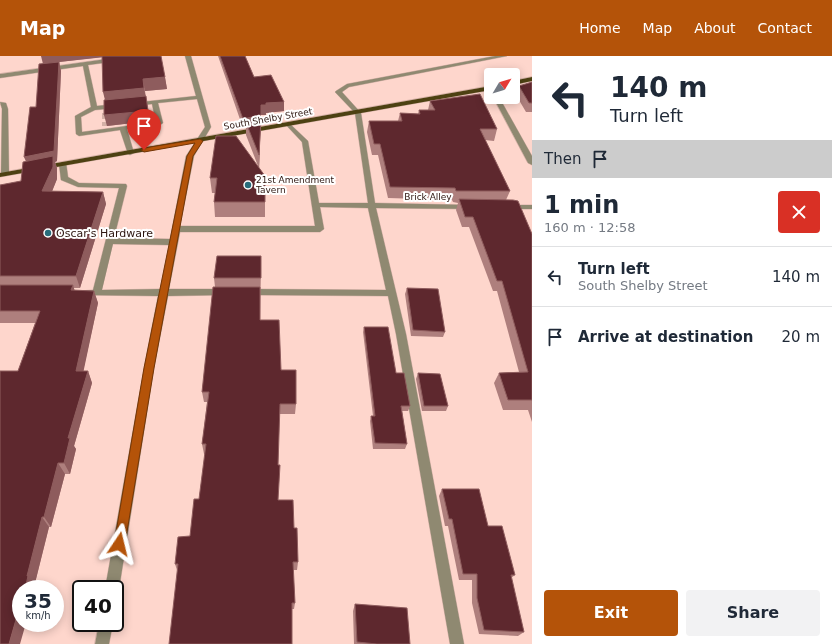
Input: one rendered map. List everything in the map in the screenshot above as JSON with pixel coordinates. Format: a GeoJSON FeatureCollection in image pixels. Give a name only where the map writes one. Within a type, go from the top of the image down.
{"type":"FeatureCollection","features":[{"type":"Feature","properties":{"kind":"main road"},"geometry":{"type":"LineString","coordinates":[[520,82],[532,79]]}},
{"type":"Feature","properties":{"kind":"main road","name":"South Shelby Street"},"geometry":{"type":"LineString","coordinates":[[2,175],[358,113],[484,89]]}},
{"type":"Feature","properties":{"kind":"street"},"geometry":{"type":"LineString","coordinates":[[0,76],[140,56]]}},
{"type":"Feature","properties":{"kind":"street"},"geometry":{"type":"LineString","coordinates":[[114,580],[149,368],[190,156],[208,127],[188,56]]}},
{"type":"Feature","properties":{"kind":"street"},"geometry":{"type":"LineString","coordinates":[[457,644],[401,334],[372,207],[358,113],[338,92],[347,86],[504,56]]}},
{"type":"Feature","properties":{"kind":"street"},"geometry":{"type":"LineString","coordinates":[[85,63],[94,108]]}},
{"type":"Feature","properties":{"kind":"street"},"geometry":{"type":"LineString","coordinates":[[128,105],[200,98]]}},
{"type":"Feature","properties":{"kind":"street"},"geometry":{"type":"LineString","coordinates":[[120,106],[106,110],[94,108],[78,116],[79,134],[105,128],[123,128],[130,125],[160,122],[155,102]]}},
{"type":"Feature","properties":{"kind":"street"},"geometry":{"type":"LineString","coordinates":[[0,104],[4,104],[5,109],[2,175]]}},
{"type":"Feature","properties":{"kind":"street"},"geometry":{"type":"LineString","coordinates":[[500,104],[532,163]]}},
{"type":"Feature","properties":{"kind":"street"},"geometry":{"type":"LineString","coordinates":[[176,229],[320,229],[305,141],[289,125]]}},
{"type":"Feature","properties":{"kind":"street"},"geometry":{"type":"LineString","coordinates":[[123,128],[130,153]]}},
{"type":"Feature","properties":{"kind":"street"},"geometry":{"type":"LineString","coordinates":[[63,164],[64,178],[78,185],[123,186],[97,293]]}},
{"type":"Feature","properties":{"kind":"street","name":"Brick Alley"},"geometry":{"type":"LineString","coordinates":[[316,205],[372,207],[476,207]]}},
{"type":"Feature","properties":{"kind":"street"},"geometry":{"type":"LineString","coordinates":[[500,207],[532,207]]}},
{"type":"Feature","properties":{"kind":"street"},"geometry":{"type":"LineString","coordinates":[[109,241],[174,242]]}},
{"type":"Feature","properties":{"kind":"street"},"geometry":{"type":"LineString","coordinates":[[74,293],[391,293]]}},
{"type":"Feature","properties":{"kind":"street"},"geometry":{"type":"LineString","coordinates":[[102,644],[104,632]]}},
{"type":"Feature","properties":{"kind":"building"},"geometry":{"type":"Polygon","coordinates":[[[102,56],[161,56],[165,77],[143,79],[144,88],[103,92],[102,56]]]}},
{"type":"Feature","properties":{"kind":"building"},"geometry":{"type":"Polygon","coordinates":[[[220,56],[245,56],[254,77],[271,75],[284,102],[266,103],[266,105],[261,105],[261,115],[243,119],[220,56]]]}},
{"type":"Feature","properties":{"kind":"building"},"geometry":{"type":"Polygon","coordinates":[[[59,62],[54,151],[24,157],[30,107],[36,107],[39,64],[59,62]]]}},
{"type":"Feature","properties":{"kind":"building"},"geometry":{"type":"Polygon","coordinates":[[[532,82],[532,103],[529,103],[520,86],[532,82]]]}},
{"type":"Feature","properties":{"kind":"building"},"geometry":{"type":"Polygon","coordinates":[[[480,94],[497,129],[480,129],[510,191],[456,191],[455,188],[390,187],[380,144],[374,144],[369,121],[402,121],[400,113],[420,114],[419,110],[435,110],[430,101],[480,94]]]}},
{"type":"Feature","properties":{"kind":"building"},"geometry":{"type":"Polygon","coordinates":[[[146,96],[148,111],[104,115],[104,100],[146,96]]]}},
{"type":"Feature","properties":{"kind":"building"},"geometry":{"type":"Polygon","coordinates":[[[261,118],[259,155],[245,120],[261,118]]]}},
{"type":"Feature","properties":{"kind":"building","name":"21st Amendment Tavern"},"geometry":{"type":"Polygon","coordinates":[[[216,136],[236,136],[265,176],[265,202],[214,202],[217,178],[210,178],[216,136]]]}},
{"type":"Feature","properties":{"kind":"building","name":"Oscar's Hardware"},"geometry":{"type":"Polygon","coordinates":[[[53,156],[53,167],[42,191],[103,192],[76,276],[0,276],[0,185],[21,181],[23,162],[53,156]]]}},
{"type":"Feature","properties":{"kind":"building"},"geometry":{"type":"Polygon","coordinates":[[[459,199],[518,201],[532,234],[532,400],[508,400],[499,373],[528,372],[502,281],[497,281],[473,217],[465,217],[459,199]]]}},
{"type":"Feature","properties":{"kind":"building"},"geometry":{"type":"Polygon","coordinates":[[[217,256],[261,256],[261,278],[214,278],[217,256]]]}},
{"type":"Feature","properties":{"kind":"building"},"geometry":{"type":"Polygon","coordinates":[[[0,285],[73,285],[71,290],[94,291],[76,371],[88,371],[68,438],[70,438],[64,463],[58,463],[44,517],[42,517],[27,580],[12,580],[12,632],[9,644],[0,644],[0,371],[18,371],[40,311],[0,311],[0,285]]]}},
{"type":"Feature","properties":{"kind":"building"},"geometry":{"type":"Polygon","coordinates":[[[213,287],[260,287],[260,320],[279,320],[281,370],[296,370],[296,404],[280,404],[278,465],[280,465],[278,500],[293,500],[294,528],[297,528],[298,562],[293,562],[295,603],[292,603],[292,644],[169,644],[178,564],[175,564],[178,537],[190,536],[194,499],[199,499],[206,444],[202,444],[209,392],[202,392],[213,287]]]}},
{"type":"Feature","properties":{"kind":"building"},"geometry":{"type":"Polygon","coordinates":[[[407,288],[438,289],[445,332],[413,330],[407,288]]]}},
{"type":"Feature","properties":{"kind":"building"},"geometry":{"type":"Polygon","coordinates":[[[364,327],[388,327],[396,373],[404,373],[410,406],[401,406],[407,444],[375,443],[371,416],[375,416],[364,327]]]}},
{"type":"Feature","properties":{"kind":"building"},"geometry":{"type":"Polygon","coordinates":[[[418,373],[440,374],[448,406],[424,406],[418,373]]]}},
{"type":"Feature","properties":{"kind":"building"},"geometry":{"type":"Polygon","coordinates":[[[442,489],[479,489],[488,526],[502,526],[515,575],[511,575],[524,632],[484,630],[477,598],[477,574],[463,574],[452,519],[449,519],[442,489]]]}},
{"type":"Feature","properties":{"kind":"building"},"geometry":{"type":"Polygon","coordinates":[[[355,604],[407,608],[410,644],[377,644],[357,642],[355,604]]]}},
{"type":"Feature","properties":{"kind":"tunnel"},"geometry":{"type":"LineString","coordinates":[[105,113],[105,126]]}},
{"type":"Feature","properties":{"kind":"place","name":"21st Amendment Tavern"},"geometry":{"type":"Point","coordinates":[248,185]}},
{"type":"Feature","properties":{"kind":"place","name":"Oscar's Hardware"},"geometry":{"type":"Point","coordinates":[48,233]}},
{"type":"Feature","properties":{"kind":"route"},"geometry":{"type":"LineString","coordinates":[[119,544],[143,411],[149,368],[190,156],[200,141],[144,150]]}}]}
